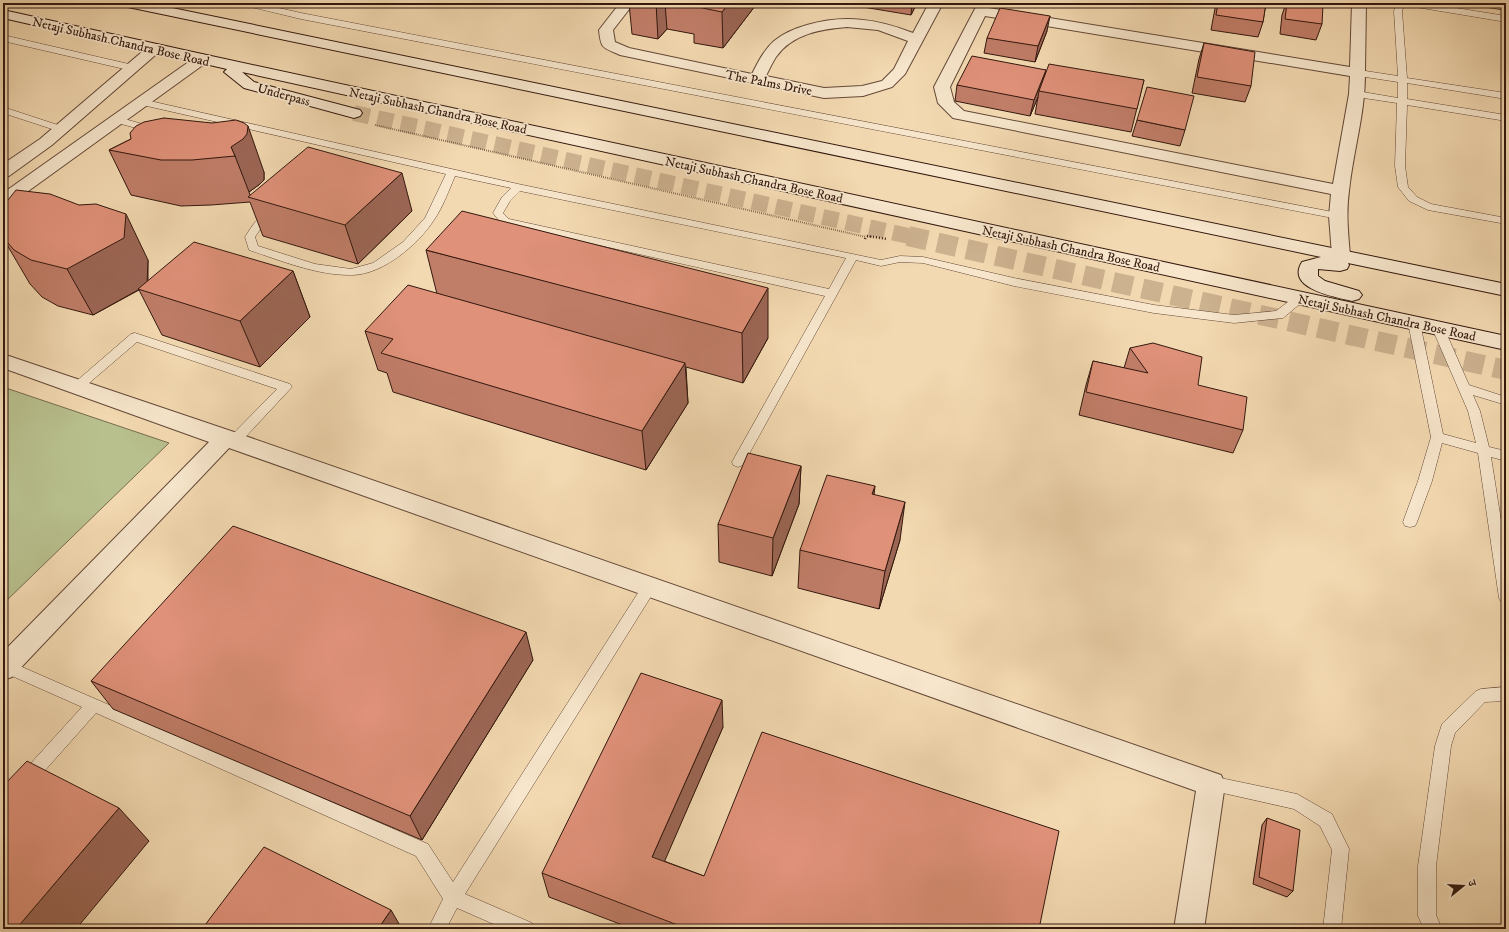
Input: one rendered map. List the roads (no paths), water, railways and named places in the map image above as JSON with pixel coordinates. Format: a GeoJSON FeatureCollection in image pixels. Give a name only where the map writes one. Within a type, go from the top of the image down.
{"type":"FeatureCollection","features":[{"type":"Feature","properties":{"kind":"street"},"geometry":{"type":"LineString","coordinates":[[128,3],[1341,255],[1506,292]]}},
{"type":"Feature","properties":{"kind":"street","name":"The Palms Drive"},"geometry":{"type":"LineString","coordinates":[[627,3],[606,30],[608,44],[625,52],[824,93],[863,91],[887,84],[900,71],[936,3]]}},
{"type":"Feature","properties":{"kind":"street"},"geometry":{"type":"LineString","coordinates":[[1341,255],[1338,216],[1340,191],[1358,94],[1359,3]]}},
{"type":"Feature","properties":{"kind":"street"},"geometry":{"type":"LineString","coordinates":[[1488,3],[1506,6]]}},
{"type":"Feature","properties":{"kind":"street"},"geometry":{"type":"LineString","coordinates":[[1340,191],[959,115],[949,108],[943,97],[942,87],[983,7],[1358,73]]}},
{"type":"Feature","properties":{"kind":"street","name":"Netaji Subhash Chandra Bose Road"},"geometry":{"type":"LineString","coordinates":[[3,14],[220,63],[1506,343]]}},
{"type":"Feature","properties":{"kind":"street"},"geometry":{"type":"LineString","coordinates":[[756,80],[772,52],[793,34],[818,26],[846,22],[874,25],[916,39]]}},
{"type":"Feature","properties":{"kind":"street"},"geometry":{"type":"LineString","coordinates":[[3,172],[62,128],[155,48]]}},
{"type":"Feature","properties":{"kind":"street"},"geometry":{"type":"LineString","coordinates":[[3,201],[202,59]]}},
{"type":"Feature","properties":{"kind":"street","name":"Underpass"},"geometry":{"type":"LineString","coordinates":[[220,63],[249,85],[354,113]]}},
{"type":"Feature","properties":{"kind":"street"},"geometry":{"type":"LineString","coordinates":[[1506,292],[1480,294],[1330,263],[1314,263],[1309,266],[1309,278],[1324,288],[1506,334]]}},
{"type":"Feature","properties":{"kind":"street"},"geometry":{"type":"LineString","coordinates":[[3,360],[1211,784],[1188,929]]}},
{"type":"Feature","properties":{"kind":"street"},"geometry":{"type":"LineString","coordinates":[[4,668],[230,439]]}},
{"type":"Feature","properties":{"kind":"lane"},"geometry":{"type":"LineString","coordinates":[[246,3],[301,16],[1338,216]]}},
{"type":"Feature","properties":{"kind":"lane"},"geometry":{"type":"LineString","coordinates":[[1506,19],[1416,4],[1405,4],[1399,7],[1398,11],[1403,79],[1400,166],[1403,187],[1412,199],[1428,207],[1506,221]]}},
{"type":"Feature","properties":{"kind":"lane"},"geometry":{"type":"LineString","coordinates":[[3,38],[133,68]]}},
{"type":"Feature","properties":{"kind":"lane"},"geometry":{"type":"LineString","coordinates":[[1358,73],[1506,96]]}},
{"type":"Feature","properties":{"kind":"lane"},"geometry":{"type":"LineString","coordinates":[[1358,94],[1506,118]]}},
{"type":"Feature","properties":{"kind":"lane"},"geometry":{"type":"LineString","coordinates":[[141,102],[518,187],[881,263],[900,259],[923,260],[1014,282],[1154,309],[1234,319],[1279,316],[1301,298]]}},
{"type":"Feature","properties":{"kind":"lane"},"geometry":{"type":"LineString","coordinates":[[3,110],[62,128]]}},
{"type":"Feature","properties":{"kind":"lane"},"geometry":{"type":"LineString","coordinates":[[117,120],[160,132]]}},
{"type":"Feature","properties":{"kind":"lane"},"geometry":{"type":"LineString","coordinates":[[338,157],[349,148]]}},
{"type":"Feature","properties":{"kind":"lane"},"geometry":{"type":"LineString","coordinates":[[280,206],[257,226],[250,237],[253,248],[314,267],[351,272],[377,266],[407,244],[430,220],[452,172]]}},
{"type":"Feature","properties":{"kind":"lane"},"geometry":{"type":"LineString","coordinates":[[518,187],[506,199],[498,213],[505,221],[833,294]]}},
{"type":"Feature","properties":{"kind":"lane"},"geometry":{"type":"LineString","coordinates":[[738,462],[853,256]]}},
{"type":"Feature","properties":{"kind":"lane"},"geometry":{"type":"LineString","coordinates":[[1410,522],[1425,481],[1436,437],[1414,323]]}},
{"type":"Feature","properties":{"kind":"lane"},"geometry":{"type":"LineString","coordinates":[[1438,328],[1474,411],[1484,451],[1506,598]]}},
{"type":"Feature","properties":{"kind":"lane"},"geometry":{"type":"LineString","coordinates":[[77,387],[135,337],[286,387],[230,439]]}},
{"type":"Feature","properties":{"kind":"lane"},"geometry":{"type":"LineString","coordinates":[[1464,388],[1506,401]]}},
{"type":"Feature","properties":{"kind":"lane"},"geometry":{"type":"LineString","coordinates":[[1436,437],[1506,456]]}},
{"type":"Feature","properties":{"kind":"lane"},"geometry":{"type":"LineString","coordinates":[[437,929],[453,898],[650,586]]}},
{"type":"Feature","properties":{"kind":"lane"},"geometry":{"type":"LineString","coordinates":[[4,668],[92,705],[422,850],[453,898],[526,929]]}},
{"type":"Feature","properties":{"kind":"lane"},"geometry":{"type":"LineString","coordinates":[[1433,929],[1427,916],[1427,866],[1443,746],[1448,729],[1481,696],[1506,694]]}},
{"type":"Feature","properties":{"kind":"lane"},"geometry":{"type":"LineString","coordinates":[[3,806],[92,705]]}},
{"type":"Feature","properties":{"kind":"lane"},"geometry":{"type":"LineString","coordinates":[[1211,784],[1297,802],[1326,820],[1341,849],[1332,929]]}},
{"type":"Feature","properties":{"kind":"tunnel"},"geometry":{"type":"LineString","coordinates":[[354,113],[913,237]]}},
{"type":"Feature","properties":{"kind":"tunnel"},"geometry":{"type":"LineString","coordinates":[[908,236],[1506,370]]}}]}
